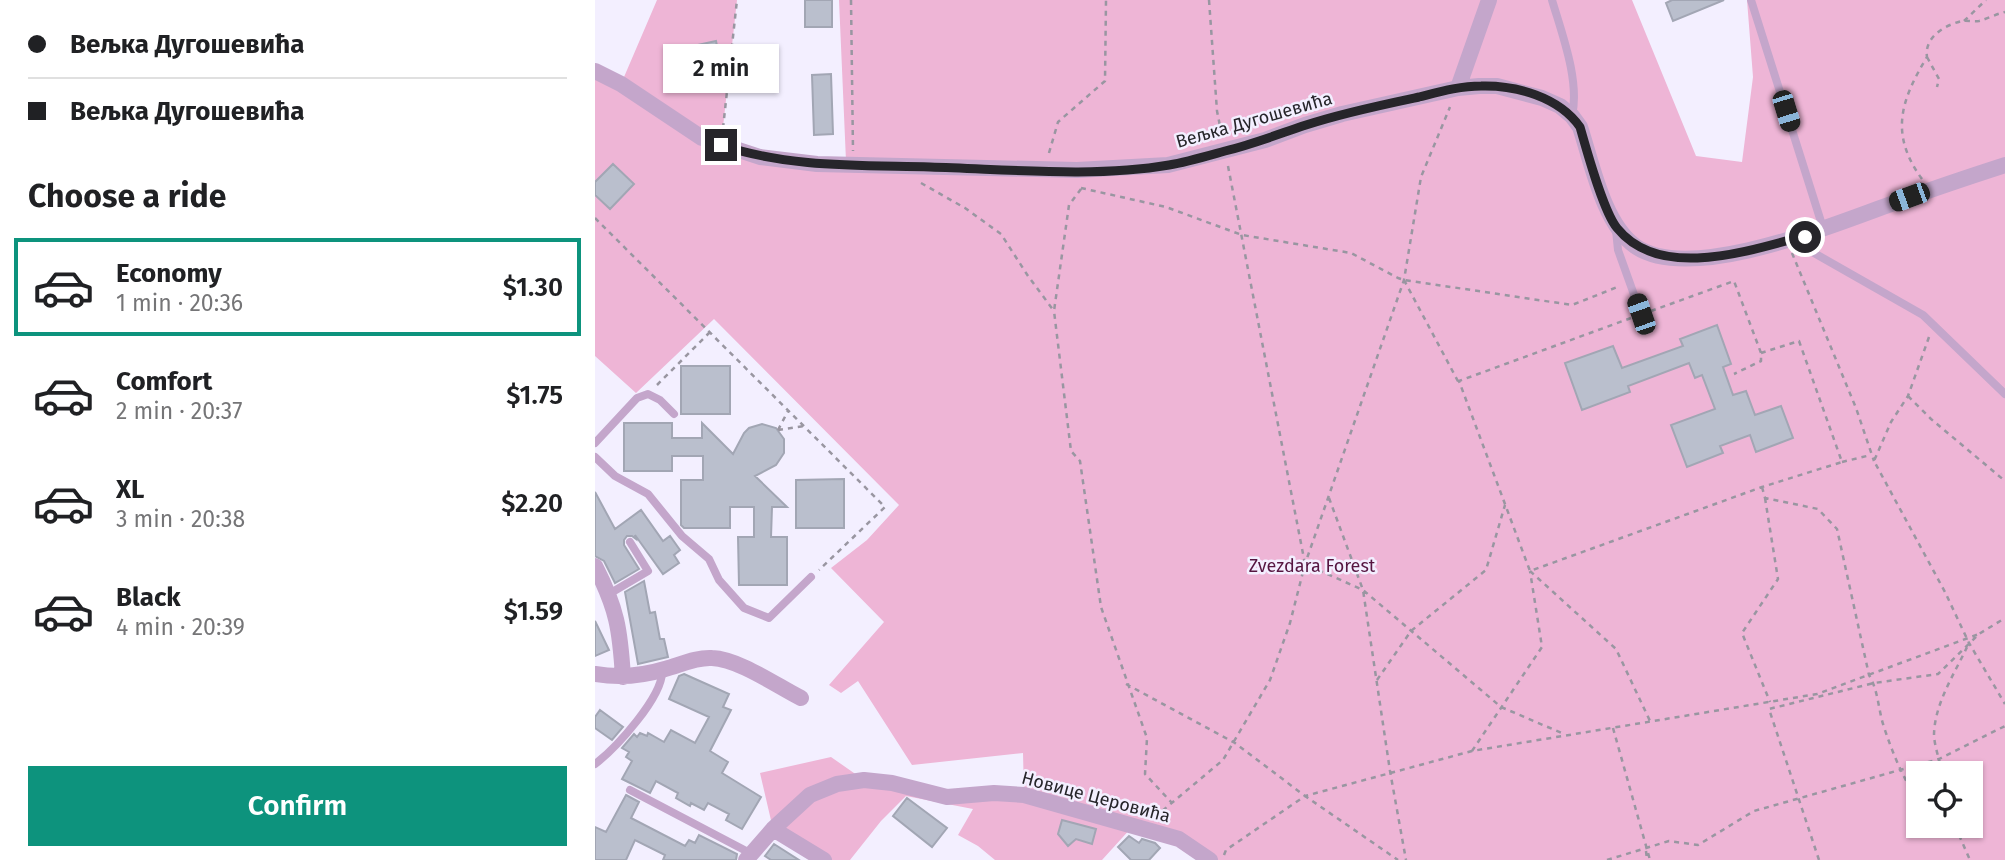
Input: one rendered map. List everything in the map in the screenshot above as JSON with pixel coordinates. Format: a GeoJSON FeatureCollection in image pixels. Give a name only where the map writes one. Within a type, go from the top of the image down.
{"type":"FeatureCollection","features":[{"type":"Feature","properties":{"kind":"street"},"geometry":{"type":"LineString","coordinates":[[1458,88],[1489,0]]}},
{"type":"Feature","properties":{"kind":"street","name":"Вељка Дугошевића"},"geometry":{"type":"LineString","coordinates":[[595,71],[621,84],[702,138],[760,157],[817,164],[1044,170],[1168,165],[1225,151],[1342,114],[1458,88],[1497,86],[1521,91],[1560,106],[1572,116]]}},
{"type":"Feature","properties":{"kind":"street"},"geometry":{"type":"LineString","coordinates":[[1572,116],[1580,127],[1616,227],[1636,246],[1660,256],[1679,259],[1715,256],[1804,236],[2005,164]]}},
{"type":"Feature","properties":{"kind":"street"},"geometry":{"type":"LineString","coordinates":[[595,566],[617,617],[623,677]]}},
{"type":"Feature","properties":{"kind":"street"},"geometry":{"type":"LineString","coordinates":[[595,674],[623,677],[713,658],[731,662],[801,698]]}},
{"type":"Feature","properties":{"kind":"street","name":"Новице Церовића"},"geometry":{"type":"LineString","coordinates":[[748,856],[772,829],[810,795],[837,784],[864,780],[892,783],[947,797],[994,793],[1024,795],[1183,840],[1210,860]]}},
{"type":"Feature","properties":{"kind":"street"},"geometry":{"type":"LineString","coordinates":[[772,829],[824,860]]}},
{"type":"Feature","properties":{"kind":"lane"},"geometry":{"type":"LineString","coordinates":[[1552,0],[1574,84],[1572,116]]}},
{"type":"Feature","properties":{"kind":"lane"},"geometry":{"type":"LineString","coordinates":[[1751,0],[1823,228]]}},
{"type":"Feature","properties":{"kind":"lane"},"geometry":{"type":"LineString","coordinates":[[1616,227],[1618,250],[1641,314]]}},
{"type":"Feature","properties":{"kind":"lane"},"geometry":{"type":"LineString","coordinates":[[1804,236],[1814,253],[1923,316],[2005,394]]}},
{"type":"Feature","properties":{"kind":"lane"},"geometry":{"type":"LineString","coordinates":[[595,443],[636,398],[648,394],[660,400],[674,414]]}},
{"type":"Feature","properties":{"kind":"lane"},"geometry":{"type":"LineString","coordinates":[[595,457],[615,476],[648,494],[682,536],[709,559],[719,580],[744,608],[769,618],[811,578]]}},
{"type":"Feature","properties":{"kind":"lane"},"geometry":{"type":"LineString","coordinates":[[609,594],[648,571],[630,542]]}},
{"type":"Feature","properties":{"kind":"lane"},"geometry":{"type":"LineString","coordinates":[[595,764],[615,748],[631,728],[660,686],[662,670]]}},
{"type":"Feature","properties":{"kind":"lane"},"geometry":{"type":"LineString","coordinates":[[630,790],[748,856]]}},
{"type":"Feature","properties":{"kind":"path"},"geometry":{"type":"LineString","coordinates":[[721,145],[737,0]]}},
{"type":"Feature","properties":{"kind":"path"},"geometry":{"type":"LineString","coordinates":[[851,0],[853,165]]}},
{"type":"Feature","properties":{"kind":"path"},"geometry":{"type":"LineString","coordinates":[[1044,170],[1058,122],[1105,81],[1106,0]]}},
{"type":"Feature","properties":{"kind":"path"},"geometry":{"type":"LineString","coordinates":[[1209,0],[1217,111],[1305,564]]}},
{"type":"Feature","properties":{"kind":"path"},"geometry":{"type":"LineString","coordinates":[[1964,21],[1986,0]]}},
{"type":"Feature","properties":{"kind":"path"},"geometry":{"type":"LineString","coordinates":[[1937,87],[1939,79],[1926,50],[1934,35],[1948,25],[1978,21],[2005,12]]}},
{"type":"Feature","properties":{"kind":"path"},"geometry":{"type":"LineString","coordinates":[[1927,57],[1903,103],[1902,135],[1911,164],[1930,190]]}},
{"type":"Feature","properties":{"kind":"path"},"geometry":{"type":"LineString","coordinates":[[1142,829],[1223,760],[1270,680],[1290,623],[1305,564],[1404,279],[1421,177],[1458,88]]}},
{"type":"Feature","properties":{"kind":"path"},"geometry":{"type":"LineString","coordinates":[[909,166],[921,183],[965,208],[1002,234],[1054,311]]}},
{"type":"Feature","properties":{"kind":"path"},"geometry":{"type":"LineString","coordinates":[[1081,170],[1081,189],[1069,205],[1054,311],[1071,451],[1080,461],[1101,607],[1147,738],[1145,774],[1172,803]]}},
{"type":"Feature","properties":{"kind":"path"},"geometry":{"type":"LineString","coordinates":[[1081,189],[1165,207],[1242,235],[1351,253],[1398,278],[1572,305],[1629,282]]}},
{"type":"Feature","properties":{"kind":"path"},"geometry":{"type":"LineString","coordinates":[[595,218],[885,507],[811,578]]}},
{"type":"Feature","properties":{"kind":"path"},"geometry":{"type":"LineString","coordinates":[[1787,240],[1856,408],[1871,455],[1945,592],[1969,643],[2005,704]]}},
{"type":"Feature","properties":{"kind":"path"},"geometry":{"type":"LineString","coordinates":[[1404,279],[1464,394]]}},
{"type":"Feature","properties":{"kind":"path"},"geometry":{"type":"LineString","coordinates":[[1472,751],[1542,647],[1529,571],[1459,381],[1734,281],[1761,353],[1761,361],[1734,374]]}},
{"type":"Feature","properties":{"kind":"path"},"geometry":{"type":"LineString","coordinates":[[1874,461],[1891,422],[1907,396],[1933,325]]}},
{"type":"Feature","properties":{"kind":"path"},"geometry":{"type":"LineString","coordinates":[[648,394],[709,333]]}},
{"type":"Feature","properties":{"kind":"path"},"geometry":{"type":"LineString","coordinates":[[1761,353],[1800,341],[1842,462]]}},
{"type":"Feature","properties":{"kind":"path"},"geometry":{"type":"LineString","coordinates":[[1907,396],[2005,481]]}},
{"type":"Feature","properties":{"kind":"path"},"geometry":{"type":"LineString","coordinates":[[788,411],[778,430],[804,426]]}},
{"type":"Feature","properties":{"kind":"path"},"geometry":{"type":"LineString","coordinates":[[1529,571],[1762,486],[1871,455]]}},
{"type":"Feature","properties":{"kind":"path"},"geometry":{"type":"LineString","coordinates":[[1762,486],[1777,579],[1742,633],[1770,702]]}},
{"type":"Feature","properties":{"kind":"path"},"geometry":{"type":"LineString","coordinates":[[1329,497],[1363,590],[1406,860]]}},
{"type":"Feature","properties":{"kind":"path"},"geometry":{"type":"LineString","coordinates":[[1765,498],[1818,509],[1837,529],[1869,675],[1874,683],[1882,721],[1899,770],[1906,781]]}},
{"type":"Feature","properties":{"kind":"path"},"geometry":{"type":"LineString","coordinates":[[1377,680],[1411,631],[1486,570],[1505,505]]}},
{"type":"Feature","properties":{"kind":"path"},"geometry":{"type":"LineString","coordinates":[[1305,564],[1363,590],[1501,707],[1567,735]]}},
{"type":"Feature","properties":{"kind":"path"},"geometry":{"type":"LineString","coordinates":[[1529,571],[1616,649],[1650,721]]}},
{"type":"Feature","properties":{"kind":"path"},"geometry":{"type":"LineString","coordinates":[[1819,860],[1769,709],[1874,683],[1938,674],[1979,634],[2005,618]]}},
{"type":"Feature","properties":{"kind":"path"},"geometry":{"type":"LineString","coordinates":[[1223,860],[1226,850],[1305,796],[1472,751],[1817,694],[1979,634]]}},
{"type":"Feature","properties":{"kind":"path"},"geometry":{"type":"LineString","coordinates":[[1940,761],[1934,739],[1935,720],[1969,643]]}},
{"type":"Feature","properties":{"kind":"path"},"geometry":{"type":"LineString","coordinates":[[1127,685],[1235,743],[1305,796],[1398,860]]}},
{"type":"Feature","properties":{"kind":"path"},"geometry":{"type":"LineString","coordinates":[[1607,860],[1669,841],[1698,845],[1754,811],[1939,758],[2005,726]]}},
{"type":"Feature","properties":{"kind":"path"},"geometry":{"type":"LineString","coordinates":[[1613,728],[1649,860]]}},
{"type":"Feature","properties":{"kind":"path"},"geometry":{"type":"LineString","coordinates":[[1960,838],[1971,860]]}},
{"type":"Feature","properties":{"kind":"green space","name":"Zvezdara Forest"},"geometry":{"type":"Polygon","coordinates":[[[657,0],[737,0],[721,145],[846,161],[839,0],[1632,0],[1696,156],[1742,162],[1753,77],[1747,0],[2005,0],[2005,860],[1210,860],[1132,827],[1102,860],[995,860],[958,835],[973,809],[906,796],[881,821],[850,860],[824,860],[773,829],[760,773],[831,757],[864,780],[943,797],[1024,794],[1023,753],[912,765],[858,681],[841,693],[829,685],[884,622],[831,568],[867,540],[899,505],[714,319],[636,393],[595,356],[595,71],[621,84],[657,0]]]}},
{"type":"Feature","properties":{"kind":"building"},"geometry":{"type":"Polygon","coordinates":[[[805,0],[832,0],[832,27],[805,27],[805,0]]]}},
{"type":"Feature","properties":{"kind":"building"},"geometry":{"type":"Polygon","coordinates":[[[1672,0],[1724,0],[1673,21],[1666,3],[1672,0]]]}},
{"type":"Feature","properties":{"kind":"building"},"geometry":{"type":"Polygon","coordinates":[[[716,41],[721,65],[680,74],[675,50],[716,41]]]}},
{"type":"Feature","properties":{"kind":"building"},"geometry":{"type":"Polygon","coordinates":[[[752,59],[777,59],[778,91],[753,91],[752,59]]]}},
{"type":"Feature","properties":{"kind":"building"},"geometry":{"type":"Polygon","coordinates":[[[831,74],[833,134],[814,135],[812,75],[831,74]]]}},
{"type":"Feature","properties":{"kind":"building"},"geometry":{"type":"Polygon","coordinates":[[[613,164],[634,184],[610,209],[595,195],[595,182],[613,164]]]}},
{"type":"Feature","properties":{"kind":"building"},"geometry":{"type":"Polygon","coordinates":[[[1717,325],[1731,364],[1723,367],[1733,395],[1746,391],[1755,415],[1781,406],[1793,438],[1756,452],[1750,435],[1720,446],[1723,453],[1687,467],[1671,425],[1715,409],[1702,375],[1695,378],[1689,363],[1628,386],[1630,392],[1582,410],[1565,363],[1613,346],[1622,368],[1683,346],[1680,339],[1717,325]]]}},
{"type":"Feature","properties":{"kind":"building"},"geometry":{"type":"Polygon","coordinates":[[[681,366],[730,366],[730,414],[681,414],[681,366]]]}},
{"type":"Feature","properties":{"kind":"building"},"geometry":{"type":"Polygon","coordinates":[[[624,423],[672,423],[672,438],[702,438],[702,423],[733,454],[749,428],[762,424],[776,428],[784,439],[784,453],[776,465],[755,476],[787,507],[772,507],[771,537],[787,537],[787,585],[739,585],[738,537],[754,537],[754,507],[730,507],[730,528],[684,528],[681,525],[681,480],[703,480],[703,456],[672,456],[672,471],[624,471],[624,423]]]}},
{"type":"Feature","properties":{"kind":"building"},"geometry":{"type":"Polygon","coordinates":[[[844,479],[844,528],[796,528],[796,480],[844,479]]]}},
{"type":"Feature","properties":{"kind":"building"},"geometry":{"type":"Polygon","coordinates":[[[595,492],[615,529],[641,510],[663,541],[670,536],[680,550],[674,555],[679,563],[663,574],[635,535],[636,539],[627,536],[624,545],[639,569],[615,583],[604,561],[595,556],[595,492]]]}},
{"type":"Feature","properties":{"kind":"building"},"geometry":{"type":"Polygon","coordinates":[[[644,581],[650,613],[655,612],[660,639],[664,639],[668,657],[638,664],[625,592],[644,581]]]}},
{"type":"Feature","properties":{"kind":"building"},"geometry":{"type":"Polygon","coordinates":[[[595,621],[609,650],[595,656],[595,621]]]}},
{"type":"Feature","properties":{"kind":"building"},"geometry":{"type":"Polygon","coordinates":[[[684,674],[729,694],[723,707],[731,710],[710,751],[728,762],[722,773],[761,797],[742,829],[726,820],[729,814],[708,803],[704,810],[691,803],[690,806],[676,798],[678,793],[656,781],[650,793],[622,779],[632,761],[626,757],[629,752],[622,748],[634,734],[637,737],[640,733],[647,736],[648,733],[664,742],[671,730],[695,743],[709,717],[669,699],[679,676],[684,674]]]}},
{"type":"Feature","properties":{"kind":"building"},"geometry":{"type":"Polygon","coordinates":[[[600,710],[623,727],[612,740],[595,728],[595,717],[600,710]]]}},
{"type":"Feature","properties":{"kind":"building"},"geometry":{"type":"Polygon","coordinates":[[[626,795],[639,802],[631,818],[685,846],[689,840],[695,843],[699,835],[737,854],[736,860],[663,860],[665,855],[635,840],[626,860],[595,860],[595,827],[606,832],[626,795]]]}},
{"type":"Feature","properties":{"kind":"building"},"geometry":{"type":"Polygon","coordinates":[[[907,798],[947,828],[932,847],[893,816],[907,798]]]}},
{"type":"Feature","properties":{"kind":"building"},"geometry":{"type":"Polygon","coordinates":[[[1062,820],[1096,829],[1092,844],[1076,839],[1068,846],[1058,834],[1062,820]]]}},
{"type":"Feature","properties":{"kind":"building"},"geometry":{"type":"Polygon","coordinates":[[[1129,836],[1139,843],[1142,839],[1155,843],[1160,848],[1149,860],[1131,860],[1118,847],[1129,836]]]}},
{"type":"Feature","properties":{"kind":"building"},"geometry":{"type":"Polygon","coordinates":[[[774,844],[799,860],[771,860],[765,856],[774,844]]]}},
{"type":"Feature","properties":{"kind":"route"},"geometry":{"type":"LineString","coordinates":[[721,145],[760,157],[817,164],[1077,170],[1138,168],[1168,165],[1225,151],[1342,114],[1393,102],[1458,88],[1497,86],[1542,98],[1560,106],[1572,116],[1580,127],[1616,227],[1636,246],[1660,256],[1690,259],[1805,237]]}}]}
